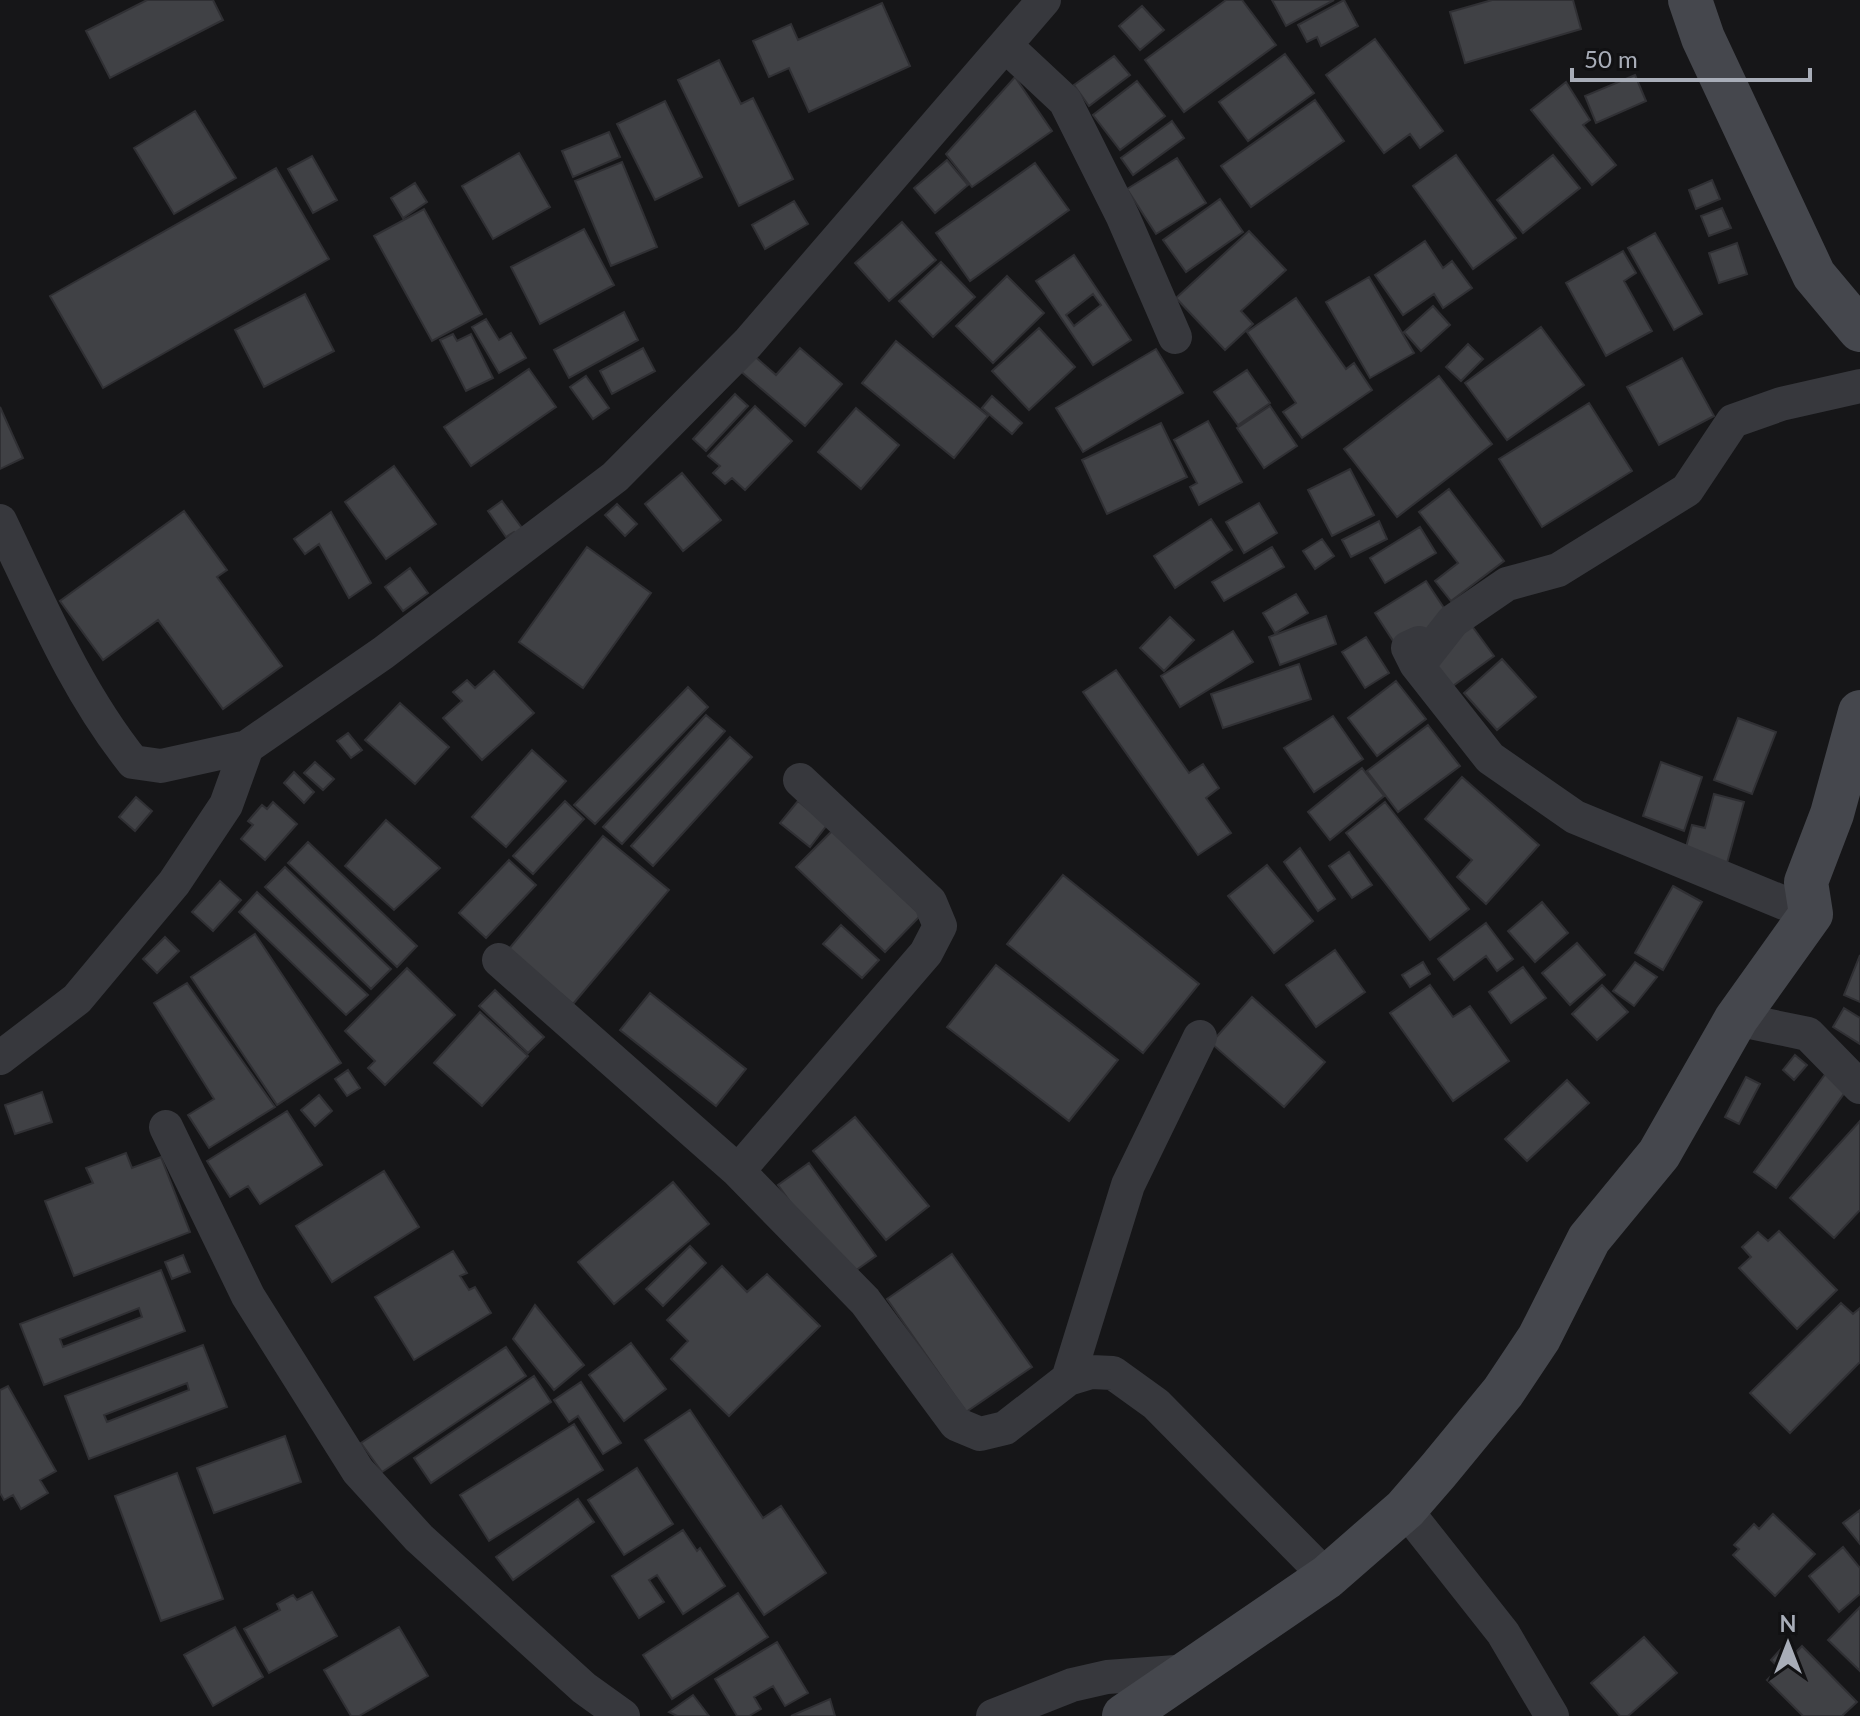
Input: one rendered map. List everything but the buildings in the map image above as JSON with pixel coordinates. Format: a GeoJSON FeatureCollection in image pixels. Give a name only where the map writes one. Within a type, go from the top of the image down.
{"type":"FeatureCollection","features":[{"type":"Feature","properties":{"kind":"main road"},"geometry":{"type":"LineString","coordinates":[[1690,0],[1703,38],[1814,275],[1860,330]]}},
{"type":"Feature","properties":{"kind":"main road"},"geometry":{"type":"LineString","coordinates":[[1124,1716],[1327,1577],[1405,1509],[1510,1381],[1539,1338],[1589,1239],[1659,1154],[1736,1019],[1811,914],[1806,882],[1832,814],[1860,712]]}},
{"type":"Feature","properties":{"kind":"street"},"geometry":{"type":"LineString","coordinates":[[0,521],[65,656],[114,739],[133,762],[161,766],[247,747],[383,653],[615,477],[748,343],[1044,0]]}},
{"type":"Feature","properties":{"kind":"street"},"geometry":{"type":"LineString","coordinates":[[1005,45],[1065,101],[1123,217],[1175,337]]}},
{"type":"Feature","properties":{"kind":"street"},"geometry":{"type":"LineString","coordinates":[[1811,914],[1575,817],[1490,758],[1416,664],[1408,648],[1419,643],[1424,658],[1453,621],[1507,584],[1558,570],[1687,490],[1733,421],[1781,404],[1860,386]]}},
{"type":"Feature","properties":{"kind":"street"},"geometry":{"type":"LineString","coordinates":[[0,1058],[77,999],[174,883],[226,805],[247,747]]}},
{"type":"Feature","properties":{"kind":"street"},"geometry":{"type":"LineString","coordinates":[[738,1171],[926,953],[940,926],[930,902],[800,780]]}},
{"type":"Feature","properties":{"kind":"street"},"geometry":{"type":"LineString","coordinates":[[499,960],[738,1171],[865,1301],[956,1424],[980,1434],[1005,1428],[1068,1379],[1091,1372],[1113,1373],[1156,1404],[1227,1471],[1327,1577]]}},
{"type":"Feature","properties":{"kind":"street"},"geometry":{"type":"LineString","coordinates":[[1736,1019],[1808,1034],[1860,1087]]}},
{"type":"Feature","properties":{"kind":"street"},"geometry":{"type":"LineString","coordinates":[[1068,1379],[1128,1185],[1200,1037]]}},
{"type":"Feature","properties":{"kind":"street"},"geometry":{"type":"LineString","coordinates":[[166,1127],[248,1296],[358,1471],[419,1538],[584,1688],[623,1716]]}},
{"type":"Feature","properties":{"kind":"street"},"geometry":{"type":"LineString","coordinates":[[1405,1509],[1503,1633],[1552,1716]]}},
{"type":"Feature","properties":{"kind":"street"},"geometry":{"type":"LineString","coordinates":[[993,1716],[1095,1680],[1190,1671]]}}]}
